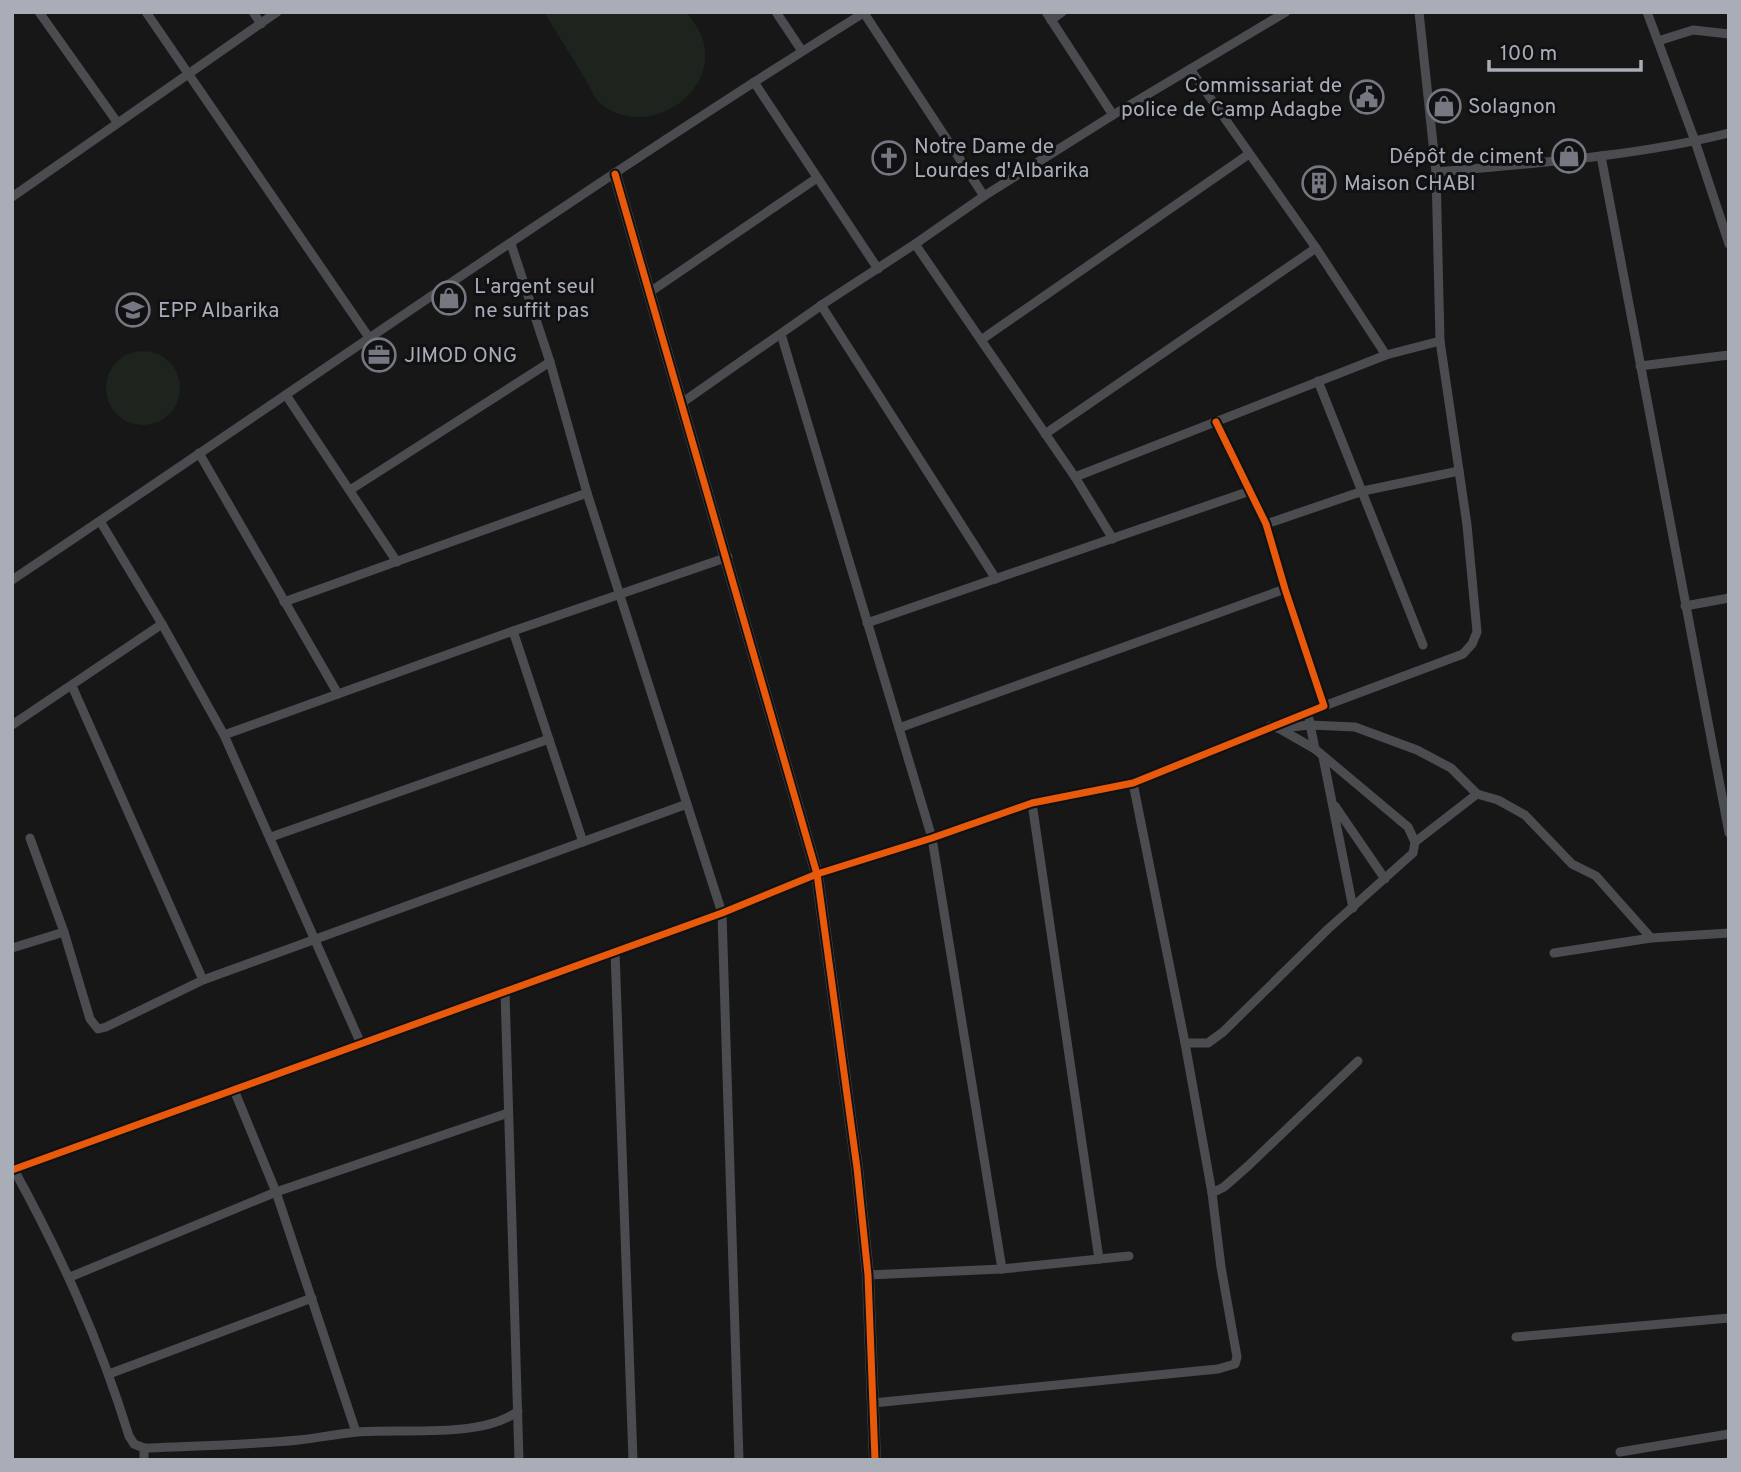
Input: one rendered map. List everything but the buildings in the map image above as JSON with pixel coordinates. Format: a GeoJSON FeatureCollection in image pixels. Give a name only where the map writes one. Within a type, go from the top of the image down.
{"type":"FeatureCollection","features":[{"type":"Feature","properties":{"kind":"street"},"geometry":{"type":"LineString","coordinates":[[39,12],[117,122]]}},
{"type":"Feature","properties":{"kind":"street"},"geometry":{"type":"LineString","coordinates":[[146,12],[370,339]]}},
{"type":"Feature","properties":{"kind":"street"},"geometry":{"type":"LineString","coordinates":[[253,12],[261,23]]}},
{"type":"Feature","properties":{"kind":"street"},"geometry":{"type":"LineString","coordinates":[[12,197],[277,12]]}},
{"type":"Feature","properties":{"kind":"street"},"geometry":{"type":"LineString","coordinates":[[776,12],[802,51]]}},
{"type":"Feature","properties":{"kind":"street"},"geometry":{"type":"LineString","coordinates":[[12,580],[615,174],[865,12],[984,196]]}},
{"type":"Feature","properties":{"kind":"street"},"geometry":{"type":"LineString","coordinates":[[1062,12],[1048,16],[1113,115]]}},
{"type":"Feature","properties":{"kind":"street"},"geometry":{"type":"LineString","coordinates":[[683,402],[821,305],[984,196],[1286,12]]}},
{"type":"Feature","properties":{"kind":"street"},"geometry":{"type":"LineString","coordinates":[[518,1411],[499,1423],[461,1429],[356,1432],[243,1444],[144,1448],[134,1444],[129,1436],[110,1374],[70,1277],[13,1168],[722,913],[817,874],[1032,803],[1133,783],[1307,712],[1463,653],[1477,632],[1476,608],[1440,341],[1436,172],[1419,12]]}},
{"type":"Feature","properties":{"kind":"street"},"geometry":{"type":"LineString","coordinates":[[1647,12],[1695,141],[1729,244]]}},
{"type":"Feature","properties":{"kind":"street"},"geometry":{"type":"LineString","coordinates":[[1658,41],[1693,30],[1729,34]]}},
{"type":"Feature","properties":{"kind":"street"},"geometry":{"type":"LineString","coordinates":[[1190,69],[1316,248],[1386,355]]}},
{"type":"Feature","properties":{"kind":"street"},"geometry":{"type":"LineString","coordinates":[[754,82],[878,269]]}},
{"type":"Feature","properties":{"kind":"street"},"geometry":{"type":"LineString","coordinates":[[1436,172],[1601,156],[1729,133]]}},
{"type":"Feature","properties":{"kind":"street"},"geometry":{"type":"LineString","coordinates":[[981,340],[1249,154]]}},
{"type":"Feature","properties":{"kind":"street"},"geometry":{"type":"LineString","coordinates":[[1601,156],[1729,833]]}},
{"type":"Feature","properties":{"kind":"street"},"geometry":{"type":"LineString","coordinates":[[615,174],[683,402],[817,874],[857,1168],[868,1275],[875,1460]]}},
{"type":"Feature","properties":{"kind":"street"},"geometry":{"type":"LineString","coordinates":[[650,292],[817,178]]}},
{"type":"Feature","properties":{"kind":"street"},"geometry":{"type":"LineString","coordinates":[[511,244],[550,362],[587,493],[722,913],[739,1460]]}},
{"type":"Feature","properties":{"kind":"street"},"geometry":{"type":"LineString","coordinates":[[915,244],[1075,477],[1113,538]]}},
{"type":"Feature","properties":{"kind":"street"},"geometry":{"type":"LineString","coordinates":[[1045,434],[1316,248]]}},
{"type":"Feature","properties":{"kind":"street"},"geometry":{"type":"LineString","coordinates":[[821,305],[996,579]]}},
{"type":"Feature","properties":{"kind":"street"},"geometry":{"type":"LineString","coordinates":[[781,334],[932,838],[1002,1269]]}},
{"type":"Feature","properties":{"kind":"street"},"geometry":{"type":"LineString","coordinates":[[1075,477],[1386,355],[1440,341]]}},
{"type":"Feature","properties":{"kind":"street"},"geometry":{"type":"LineString","coordinates":[[1640,366],[1729,355]]}},
{"type":"Feature","properties":{"kind":"street"},"geometry":{"type":"LineString","coordinates":[[350,490],[550,362]]}},
{"type":"Feature","properties":{"kind":"street"},"geometry":{"type":"LineString","coordinates":[[1318,381],[1423,645]]}},
{"type":"Feature","properties":{"kind":"street"},"geometry":{"type":"LineString","coordinates":[[286,395],[397,562]]}},
{"type":"Feature","properties":{"kind":"street"},"geometry":{"type":"LineString","coordinates":[[1216,422],[1266,524],[1324,706]]}},
{"type":"Feature","properties":{"kind":"street"},"geometry":{"type":"LineString","coordinates":[[199,453],[338,694]]}},
{"type":"Feature","properties":{"kind":"street"},"geometry":{"type":"LineString","coordinates":[[1266,524],[1363,491],[1459,471]]}},
{"type":"Feature","properties":{"kind":"street"},"geometry":{"type":"LineString","coordinates":[[867,623],[1250,491]]}},
{"type":"Feature","properties":{"kind":"street"},"geometry":{"type":"LineString","coordinates":[[284,602],[587,493]]}},
{"type":"Feature","properties":{"kind":"street"},"geometry":{"type":"LineString","coordinates":[[100,521],[224,735],[361,1044]]}},
{"type":"Feature","properties":{"kind":"street"},"geometry":{"type":"LineString","coordinates":[[224,735],[727,557]]}},
{"type":"Feature","properties":{"kind":"street"},"geometry":{"type":"LineString","coordinates":[[899,728],[1285,589]]}},
{"type":"Feature","properties":{"kind":"street"},"geometry":{"type":"LineString","coordinates":[[1685,606],[1729,598]]}},
{"type":"Feature","properties":{"kind":"street"},"geometry":{"type":"LineString","coordinates":[[12,725],[162,624]]}},
{"type":"Feature","properties":{"kind":"street"},"geometry":{"type":"LineString","coordinates":[[513,631],[583,842]]}},
{"type":"Feature","properties":{"kind":"street"},"geometry":{"type":"LineString","coordinates":[[72,686],[203,980]]}},
{"type":"Feature","properties":{"kind":"street"},"geometry":{"type":"LineString","coordinates":[[1307,712],[1315,749]]}},
{"type":"Feature","properties":{"kind":"street"},"geometry":{"type":"LineString","coordinates":[[1275,727],[1355,727],[1417,750],[1451,768],[1477,794],[1498,800],[1525,815],[1572,864],[1597,876],[1651,938]]}},
{"type":"Feature","properties":{"kind":"street"},"geometry":{"type":"LineString","coordinates":[[1185,1043],[1208,1043],[1223,1032],[1413,853],[1415,842],[1408,827],[1315,749],[1275,727]]}},
{"type":"Feature","properties":{"kind":"street"},"geometry":{"type":"LineString","coordinates":[[271,837],[549,739]]}},
{"type":"Feature","properties":{"kind":"street"},"geometry":{"type":"LineString","coordinates":[[1323,757],[1353,908]]}},
{"type":"Feature","properties":{"kind":"street"},"geometry":{"type":"LineString","coordinates":[[873,1403],[1218,1369],[1235,1364],[1237,1357],[1221,1267],[1212,1193],[1133,783]]}},
{"type":"Feature","properties":{"kind":"street"},"geometry":{"type":"LineString","coordinates":[[1415,842],[1477,794]]}},
{"type":"Feature","properties":{"kind":"street"},"geometry":{"type":"LineString","coordinates":[[1332,802],[1385,878]]}},
{"type":"Feature","properties":{"kind":"street"},"geometry":{"type":"LineString","coordinates":[[1032,803],[1099,1259]]}},
{"type":"Feature","properties":{"kind":"street"},"geometry":{"type":"LineString","coordinates":[[30,838],[64,932],[90,1019],[98,1029],[203,980],[687,804]]}},
{"type":"Feature","properties":{"kind":"street"},"geometry":{"type":"LineString","coordinates":[[12,948],[64,932]]}},
{"type":"Feature","properties":{"kind":"street"},"geometry":{"type":"LineString","coordinates":[[1553,953],[1651,938],[1729,933]]}},
{"type":"Feature","properties":{"kind":"street"},"geometry":{"type":"LineString","coordinates":[[615,951],[633,1460]]}},
{"type":"Feature","properties":{"kind":"street"},"geometry":{"type":"LineString","coordinates":[[505,991],[519,1460]]}},
{"type":"Feature","properties":{"kind":"street"},"geometry":{"type":"LineString","coordinates":[[1212,1193],[1224,1187],[1248,1166],[1358,1061]]}},
{"type":"Feature","properties":{"kind":"street"},"geometry":{"type":"LineString","coordinates":[[234,1090],[276,1192],[356,1432]]}},
{"type":"Feature","properties":{"kind":"street"},"geometry":{"type":"LineString","coordinates":[[70,1277],[276,1192],[508,1113]]}},
{"type":"Feature","properties":{"kind":"street"},"geometry":{"type":"LineString","coordinates":[[868,1275],[1002,1269],[1129,1256]]}},
{"type":"Feature","properties":{"kind":"street"},"geometry":{"type":"LineString","coordinates":[[110,1374],[312,1298]]}},
{"type":"Feature","properties":{"kind":"street"},"geometry":{"type":"LineString","coordinates":[[1516,1337],[1729,1318]]}},
{"type":"Feature","properties":{"kind":"street"},"geometry":{"type":"LineString","coordinates":[[1620,1452],[1729,1434]]}},
{"type":"Feature","properties":{"kind":"street"},"geometry":{"type":"LineString","coordinates":[[144,1448],[144,1460]]}},
{"type":"Feature","properties":{"kind":"shaded area"},"geometry":{"type":"Polygon","coordinates":[[[544,12],[687,12],[703,40],[705,60],[700,79],[689,94],[674,106],[657,114],[638,117],[619,114],[596,98],[544,12]]]}},
{"type":"Feature","properties":{"kind":"shaded area"},"geometry":{"type":"Polygon","coordinates":[[[136,351],[150,351],[164,357],[174,367],[180,388],[174,409],[164,419],[150,425],[136,425],[122,419],[112,409],[106,395],[106,381],[112,367],[122,357],[136,351]]]}},
{"type":"Feature","properties":{"kind":"cycle path"},"geometry":{"type":"LineString","coordinates":[[615,174],[817,874],[857,1168],[868,1275],[875,1460]]}},
{"type":"Feature","properties":{"kind":"cycle path"},"geometry":{"type":"LineString","coordinates":[[12,1170],[722,913],[817,874],[1032,803],[1133,783],[1324,706],[1266,524],[1216,422]]}},
{"type":"Feature","properties":{"kind":"place","name":"Commissariat de police de Camp Adagbe"},"geometry":{"type":"Point","coordinates":[1367,97]}},
{"type":"Feature","properties":{"kind":"place","name":"Solagnon"},"geometry":{"type":"Point","coordinates":[1444,106]}},
{"type":"Feature","properties":{"kind":"place","name":"Dépôt de ciment"},"geometry":{"type":"Point","coordinates":[1569,156]}},
{"type":"Feature","properties":{"kind":"place","name":"Notre Dame de Lourdes d'Albarika"},"geometry":{"type":"Point","coordinates":[889,158]}},
{"type":"Feature","properties":{"kind":"place","name":"Maison CHABI"},"geometry":{"type":"Point","coordinates":[1319,183]}},
{"type":"Feature","properties":{"kind":"place","name":"L'argent seul ne suffit pas"},"geometry":{"type":"Point","coordinates":[449,298]}},
{"type":"Feature","properties":{"kind":"place","name":"EPP Albarika"},"geometry":{"type":"Point","coordinates":[133,310]}},
{"type":"Feature","properties":{"kind":"place","name":"JIMOD ONG"},"geometry":{"type":"Point","coordinates":[379,355]}}]}
